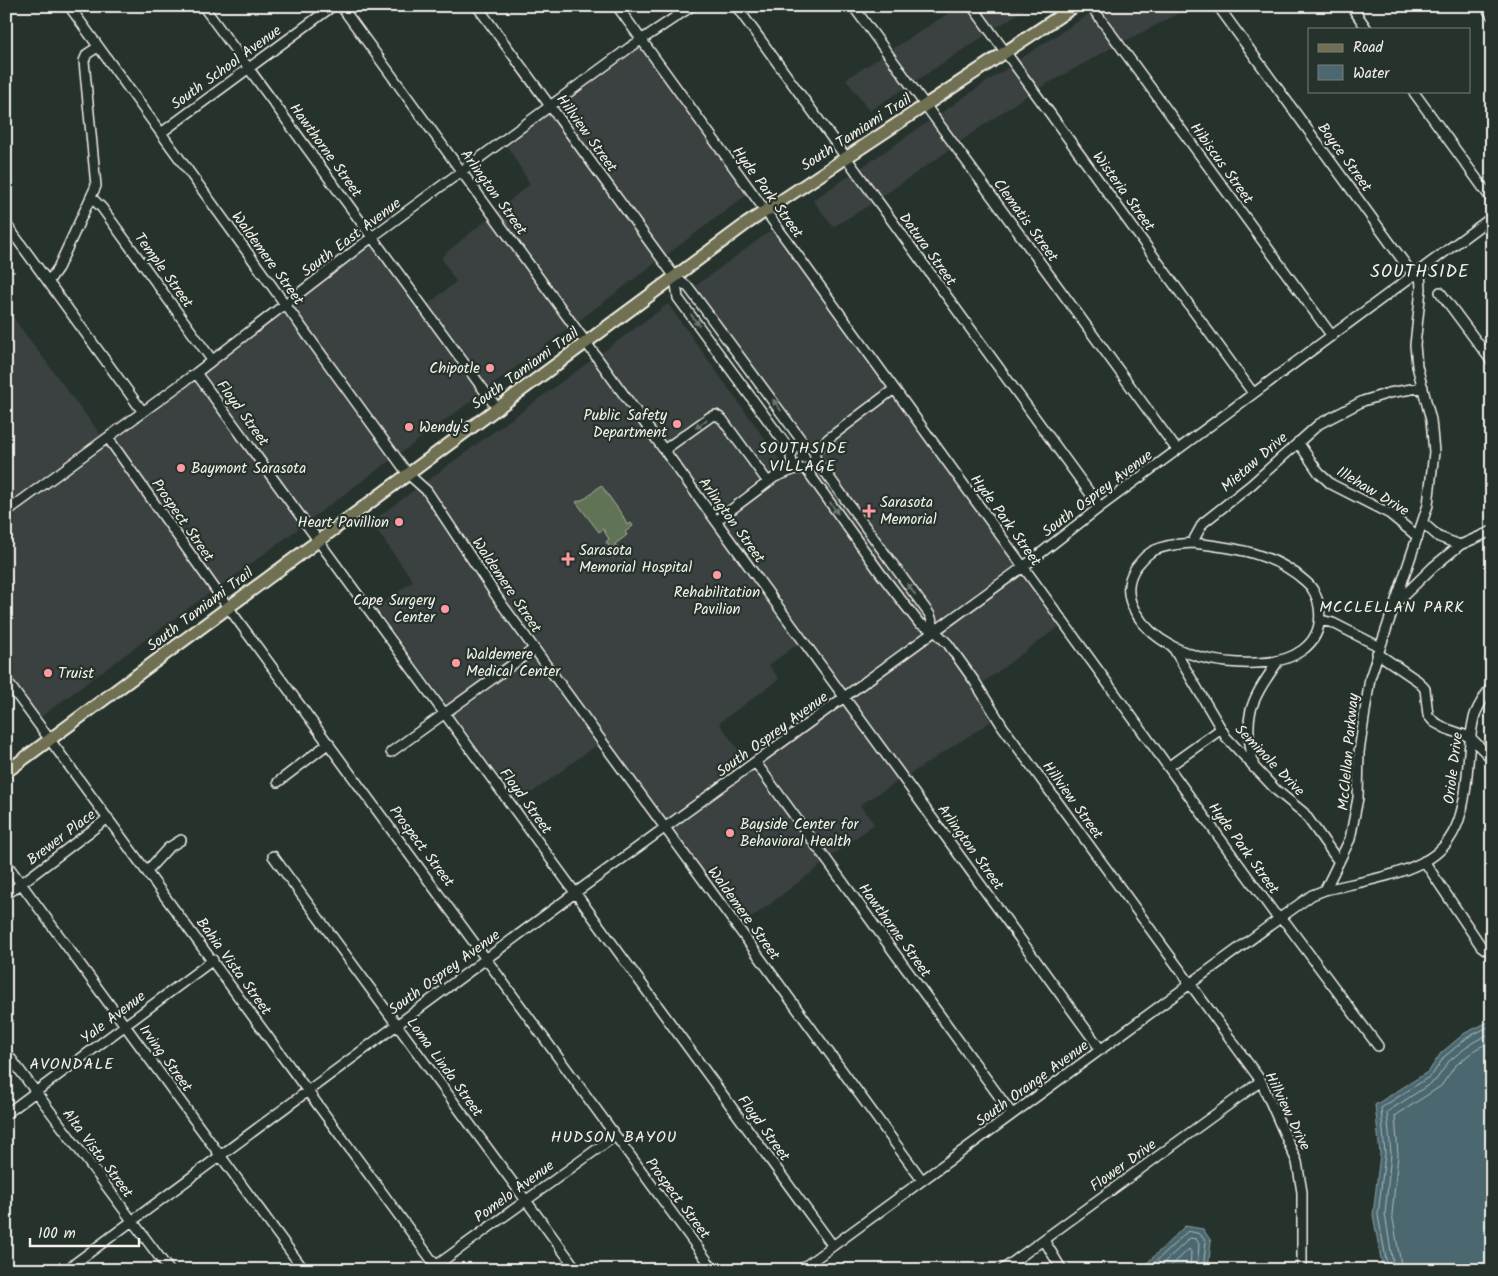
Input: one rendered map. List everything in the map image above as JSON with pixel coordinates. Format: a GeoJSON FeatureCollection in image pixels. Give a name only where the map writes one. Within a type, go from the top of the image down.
{"type":"FeatureCollection","features":[{"type":"Feature","properties":{"kind":"main road","name":"South Tamiami Trail"},"geometry":{"type":"LineString","coordinates":[[6,772],[765,210],[1075,6]]}},
{"type":"Feature","properties":{"kind":"street","name":"Waldemere Street"},"geometry":{"type":"LineString","coordinates":[[69,6],[408,474],[424,488],[442,512],[496,596],[534,649],[922,1180]]}},
{"type":"Feature","properties":{"kind":"street","name":"Hawthorne Street"},"geometry":{"type":"LineString","coordinates":[[204,6],[497,408]]}},
{"type":"Feature","properties":{"kind":"street","name":"South School Avenue"},"geometry":{"type":"LineString","coordinates":[[161,133],[333,6]]}},
{"type":"Feature","properties":{"kind":"street","name":"Arlington Street"},"geometry":{"type":"LineString","coordinates":[[341,6],[1101,1050]]}},
{"type":"Feature","properties":{"kind":"street","name":"Hillview Street"},"geometry":{"type":"LineString","coordinates":[[477,6],[675,277],[689,288],[811,451],[930,615],[935,631],[970,675],[1003,727],[1190,984]]}},
{"type":"Feature","properties":{"kind":"street","name":"Hyde Park Street"},"geometry":{"type":"LineString","coordinates":[[617,6],[1274,913],[1280,918],[1378,1046]]}},
{"type":"Feature","properties":{"kind":"street","name":"South East Avenue"},"geometry":{"type":"LineString","coordinates":[[6,512],[143,412],[372,237],[642,40],[692,6]]}},
{"type":"Feature","properties":{"kind":"street","name":"Datura Street"},"geometry":{"type":"LineString","coordinates":[[736,6],[1100,507]]}},
{"type":"Feature","properties":{"kind":"street","name":"Clematis Street"},"geometry":{"type":"LineString","coordinates":[[854,6],[1177,450]]}},
{"type":"Feature","properties":{"kind":"street","name":"Wisteria Street"},"geometry":{"type":"LineString","coordinates":[[972,6],[1253,393]]}},
{"type":"Feature","properties":{"kind":"street","name":"Hibiscus Street"},"geometry":{"type":"LineString","coordinates":[[1091,6],[1332,336]]}},
{"type":"Feature","properties":{"kind":"street","name":"Boyce Street"},"geometry":{"type":"LineString","coordinates":[[1218,6],[1417,273]]}},
{"type":"Feature","properties":{"kind":"street"},"geometry":{"type":"LineString","coordinates":[[1351,6],[1366,28]]}},
{"type":"Feature","properties":{"kind":"street"},"geometry":{"type":"LineString","coordinates":[[1485,6],[1492,16]]}},
{"type":"Feature","properties":{"kind":"street"},"geometry":{"type":"LineString","coordinates":[[48,282],[58,268],[96,183],[84,61],[88,54],[98,47]]}},
{"type":"Feature","properties":{"kind":"street"},"geometry":{"type":"LineString","coordinates":[[1414,92],[1492,200]]}},
{"type":"Feature","properties":{"kind":"street","name":"Temple Street"},"geometry":{"type":"LineString","coordinates":[[91,197],[102,208],[212,360]]}},
{"type":"Feature","properties":{"kind":"street","name":"South Osprey Avenue"},"geometry":{"type":"LineString","coordinates":[[66,1270],[486,958],[1023,567],[1100,507],[1492,217]]}},
{"type":"Feature","properties":{"kind":"street"},"geometry":{"type":"LineString","coordinates":[[6,224],[143,412]]}},
{"type":"Feature","properties":{"kind":"street","name":"McClellan Parkway"},"geometry":{"type":"LineString","coordinates":[[1324,890],[1350,838],[1356,818],[1362,719],[1370,678],[1423,523],[1431,488],[1434,452],[1431,420],[1415,344],[1421,289],[1417,273]]}},
{"type":"Feature","properties":{"kind":"street","name":"Hillview Street"},"geometry":{"type":"LineString","coordinates":[[675,277],[678,298],[791,456],[919,623],[935,631]]}},
{"type":"Feature","properties":{"kind":"street"},"geometry":{"type":"LineString","coordinates":[[1440,292],[1492,362]]}},
{"type":"Feature","properties":{"kind":"street","name":"Floyd Street"},"geometry":{"type":"LineString","coordinates":[[196,372],[833,1246]]}},
{"type":"Feature","properties":{"kind":"street","name":"Mietaw Drive"},"geometry":{"type":"LineString","coordinates":[[1192,543],[1203,523],[1251,485],[1319,424],[1350,407],[1382,395],[1423,387]]}},
{"type":"Feature","properties":{"kind":"street"},"geometry":{"type":"LineString","coordinates":[[811,451],[894,390]]}},
{"type":"Feature","properties":{"kind":"street"},"geometry":{"type":"LineString","coordinates":[[664,450],[713,415],[722,419],[772,480]]}},
{"type":"Feature","properties":{"kind":"street","name":"Prospect Street"},"geometry":{"type":"LineString","coordinates":[[108,438],[228,607],[714,1270]]}},
{"type":"Feature","properties":{"kind":"street","name":"Illehaw Drive"},"geometry":{"type":"LineString","coordinates":[[1298,442],[1319,473],[1331,484],[1390,514],[1418,537]]}},
{"type":"Feature","properties":{"kind":"street"},"geometry":{"type":"LineString","coordinates":[[772,480],[797,446],[811,451]]}},
{"type":"Feature","properties":{"kind":"street"},"geometry":{"type":"LineString","coordinates":[[716,521],[772,480],[810,466],[811,451]]}},
{"type":"Feature","properties":{"kind":"street","name":"Illehaw Drive"},"geometry":{"type":"LineString","coordinates":[[1423,523],[1439,536],[1460,545]]}},
{"type":"Feature","properties":{"kind":"street"},"geometry":{"type":"LineString","coordinates":[[1394,605],[1433,567],[1460,545],[1492,531]]}},
{"type":"Feature","properties":{"kind":"street"},"geometry":{"type":"LineString","coordinates":[[1254,768],[1248,732],[1250,710],[1256,692],[1276,663],[1307,646],[1316,635],[1321,620],[1314,593],[1305,580],[1291,571],[1268,558],[1239,549],[1192,543],[1165,546],[1154,550],[1141,560],[1128,585],[1129,595],[1138,618],[1157,636],[1172,646],[1219,661],[1276,663]]}},
{"type":"Feature","properties":{"kind":"street"},"geometry":{"type":"LineString","coordinates":[[1321,620],[1332,623],[1379,650],[1418,681],[1425,689],[1428,716],[1447,730],[1470,737],[1492,760]]}},
{"type":"Feature","properties":{"kind":"street","name":"Seminole Drive"},"geometry":{"type":"LineString","coordinates":[[1172,646],[1221,729],[1254,768],[1304,813],[1339,862]]}},
{"type":"Feature","properties":{"kind":"street"},"geometry":{"type":"LineString","coordinates":[[391,752],[534,649]]}},
{"type":"Feature","properties":{"kind":"street","name":"Bahia Vista Street"},"geometry":{"type":"LineString","coordinates":[[6,680],[213,960],[435,1268]]}},
{"type":"Feature","properties":{"kind":"street","name":"Oriole Drive"},"geometry":{"type":"LineString","coordinates":[[1324,890],[1384,877],[1424,861],[1443,846],[1460,818],[1464,800],[1474,716],[1492,685]]}},
{"type":"Feature","properties":{"kind":"street"},"geometry":{"type":"LineString","coordinates":[[1168,766],[1221,729]]}},
{"type":"Feature","properties":{"kind":"street"},"geometry":{"type":"LineString","coordinates":[[278,782],[329,743]]}},
{"type":"Feature","properties":{"kind":"street","name":"Hawthorne Street"},"geometry":{"type":"LineString","coordinates":[[756,763],[1012,1114]]}},
{"type":"Feature","properties":{"kind":"street","name":"Brewer Place"},"geometry":{"type":"LineString","coordinates":[[6,895],[108,818]]}},
{"type":"Feature","properties":{"kind":"street"},"geometry":{"type":"LineString","coordinates":[[147,871],[168,848],[181,840]]}},
{"type":"Feature","properties":{"kind":"street","name":"Loma Linda Street"},"geometry":{"type":"LineString","coordinates":[[273,856],[577,1270]]}},
{"type":"Feature","properties":{"kind":"street"},"geometry":{"type":"LineString","coordinates":[[1424,861],[1487,948]]}},
{"type":"Feature","properties":{"kind":"street","name":"Irving Street"},"geometry":{"type":"LineString","coordinates":[[6,863],[304,1270]]}},
{"type":"Feature","properties":{"kind":"street"},"geometry":{"type":"LineString","coordinates":[[1280,918],[1324,890]]}},
{"type":"Feature","properties":{"kind":"street","name":"South Orange Avenue"},"geometry":{"type":"LineString","coordinates":[[800,1270],[1280,918]]}},
{"type":"Feature","properties":{"kind":"street","name":"Yale Avenue"},"geometry":{"type":"LineString","coordinates":[[6,1114],[213,960]]}},
{"type":"Feature","properties":{"kind":"street","name":"Hillview Drive"},"geometry":{"type":"LineString","coordinates":[[1190,984],[1261,1081],[1298,1162],[1302,1192],[1302,1270]]}},
{"type":"Feature","properties":{"kind":"street","name":"Alta Vista Street"},"geometry":{"type":"LineString","coordinates":[[6,1052],[169,1270]]}},
{"type":"Feature","properties":{"kind":"street","name":"Flower Drive"},"geometry":{"type":"LineString","coordinates":[[1002,1270],[1261,1081]]}},
{"type":"Feature","properties":{"kind":"street","name":"Pomelo Avenue"},"geometry":{"type":"LineString","coordinates":[[435,1268],[615,1136]]}},
{"type":"Feature","properties":{"kind":"street"},"geometry":{"type":"LineString","coordinates":[[1044,1240],[1062,1270]]}},
{"type":"Feature","properties":{"kind":"shaded area"},"geometry":{"type":"Polygon","coordinates":[[[960,6],[967,6],[987,34],[914,82],[891,50],[960,6]]]}},
{"type":"Feature","properties":{"kind":"shaded area"},"geometry":{"type":"Polygon","coordinates":[[[978,6],[1030,6],[994,29],[978,6]]]}},
{"type":"Feature","properties":{"kind":"shaded area"},"geometry":{"type":"Polygon","coordinates":[[[1101,6],[1193,6],[1123,42],[1098,8],[1101,6]]]}},
{"type":"Feature","properties":{"kind":"shaded area"},"geometry":{"type":"Polygon","coordinates":[[[1091,13],[1115,46],[1038,89],[1017,61],[1091,13]]]}},
{"type":"Feature","properties":{"kind":"shaded area"},"geometry":{"type":"Polygon","coordinates":[[[640,46],[748,194],[665,256],[557,107],[640,46]]]}},
{"type":"Feature","properties":{"kind":"shaded area"},"geometry":{"type":"Polygon","coordinates":[[[884,55],[907,87],[869,111],[846,79],[884,55]]]}},
{"type":"Feature","properties":{"kind":"shaded area"},"geometry":{"type":"Polygon","coordinates":[[[1010,66],[1030,93],[958,143],[938,115],[1010,66]]]}},
{"type":"Feature","properties":{"kind":"shaded area"},"geometry":{"type":"Polygon","coordinates":[[[550,112],[658,261],[577,322],[496,212],[530,184],[506,144],[550,112]]]}},
{"type":"Feature","properties":{"kind":"shaded area"},"geometry":{"type":"Polygon","coordinates":[[[931,120],[952,148],[880,198],[859,169],[931,120]]]}},
{"type":"Feature","properties":{"kind":"shaded area"},"geometry":{"type":"Polygon","coordinates":[[[852,174],[873,203],[833,227],[813,200],[852,174]]]}},
{"type":"Feature","properties":{"kind":"shaded area"},"geometry":{"type":"Polygon","coordinates":[[[490,217],[570,327],[488,388],[427,305],[456,282],[441,257],[490,217]]]}},
{"type":"Feature","properties":{"kind":"shaded area"},"geometry":{"type":"Polygon","coordinates":[[[773,229],[888,389],[828,434],[809,442],[694,287],[773,229]]]}},
{"type":"Feature","properties":{"kind":"shaded area"},"geometry":{"type":"Polygon","coordinates":[[[371,243],[481,394],[399,454],[291,305],[371,243]]]}},
{"type":"Feature","properties":{"kind":"shaded area","name":"Sarasota Memorial Hospital"},"geometry":{"type":"Polygon","coordinates":[[[668,304],[782,463],[708,518],[798,644],[769,665],[779,679],[719,723],[746,760],[666,819],[606,738],[518,803],[376,608],[413,581],[371,522],[668,304]]]}},
{"type":"Feature","properties":{"kind":"shaded area"},"geometry":{"type":"Polygon","coordinates":[[[6,308],[100,434],[135,409],[137,412],[6,508],[6,308]]]}},
{"type":"Feature","properties":{"kind":"shaded area"},"geometry":{"type":"Polygon","coordinates":[[[284,310],[392,459],[308,521],[202,373],[284,310]]]}},
{"type":"Feature","properties":{"kind":"shaded area"},"geometry":{"type":"Polygon","coordinates":[[[195,378],[302,526],[219,587],[113,439],[195,378]]]}},
{"type":"Feature","properties":{"kind":"shaded area"},"geometry":{"type":"Polygon","coordinates":[[[893,395],[1017,567],[938,625],[934,613],[819,456],[833,440],[893,395]]]}},
{"type":"Feature","properties":{"kind":"shaded area"},"geometry":{"type":"Polygon","coordinates":[[[107,444],[212,591],[39,718],[6,672],[6,517],[107,444]]]}},
{"type":"Feature","properties":{"kind":"shaded area"},"geometry":{"type":"Polygon","coordinates":[[[815,466],[927,617],[929,623],[922,620],[884,572],[812,470],[815,466]]]}},
{"type":"Feature","properties":{"kind":"shaded area"},"geometry":{"type":"Polygon","coordinates":[[[798,472],[804,473],[877,576],[916,626],[928,632],[847,690],[721,521],[775,482],[798,472]]]}},
{"type":"Feature","properties":{"kind":"shaded area"},"geometry":{"type":"Polygon","coordinates":[[[1022,573],[1061,625],[981,684],[942,631],[1022,573]]]}},
{"type":"Feature","properties":{"kind":"shaded area"},"geometry":{"type":"Polygon","coordinates":[[[935,636],[972,685],[993,720],[907,776],[850,698],[935,636]]]}},
{"type":"Feature","properties":{"kind":"shaded area"},"geometry":{"type":"Polygon","coordinates":[[[843,703],[900,780],[860,805],[874,824],[830,857],[761,763],[843,703]]]}},
{"type":"Feature","properties":{"kind":"shaded area"},"geometry":{"type":"Polygon","coordinates":[[[754,768],[824,863],[742,925],[671,828],[754,768]]]}},
{"type":"Feature","properties":{"kind":"green space"},"geometry":{"type":"Polygon","coordinates":[[[601,485],[623,516],[627,525],[631,523],[633,526],[625,532],[627,535],[615,544],[621,552],[614,558],[610,552],[612,550],[606,542],[609,539],[603,529],[599,532],[576,502],[586,498],[601,485]]]}},
{"type":"Feature","properties":{"kind":"water"},"geometry":{"type":"Polygon","coordinates":[[[1492,1020],[1492,1270],[1383,1270],[1373,1215],[1380,1154],[1375,1105],[1429,1071],[1441,1053],[1465,1033],[1492,1020]]]}},
{"type":"Feature","properties":{"kind":"water"},"geometry":{"type":"Polygon","coordinates":[[[1185,1226],[1203,1229],[1211,1241],[1208,1270],[1140,1270],[1185,1226]]]}},
{"type":"Feature","properties":{"kind":"waterway"},"geometry":{"type":"LineString","coordinates":[[6,277],[10,271],[14,272]]}},
{"type":"Feature","properties":{"kind":"place","name":"Chipotle"},"geometry":{"type":"Point","coordinates":[490,368]}},
{"type":"Feature","properties":{"kind":"place","name":"Public Safety Department"},"geometry":{"type":"Point","coordinates":[677,424]}},
{"type":"Feature","properties":{"kind":"place","name":"Wendy's"},"geometry":{"type":"Point","coordinates":[409,427]}},
{"type":"Feature","properties":{"kind":"place","name":"Baymont Sarasota"},"geometry":{"type":"Point","coordinates":[181,468]}},
{"type":"Feature","properties":{"kind":"place","name":"Sarasota Memorial"},"geometry":{"type":"Point","coordinates":[869,511]}},
{"type":"Feature","properties":{"kind":"place","name":"Heart Pavillion"},"geometry":{"type":"Point","coordinates":[399,522]}},
{"type":"Feature","properties":{"kind":"place","name":"Sarasota Memorial Hospital"},"geometry":{"type":"Point","coordinates":[568,559]}},
{"type":"Feature","properties":{"kind":"place","name":"Rehabilitation Pavilion"},"geometry":{"type":"Point","coordinates":[717,575]}},
{"type":"Feature","properties":{"kind":"place","name":"Cape Surgery Center"},"geometry":{"type":"Point","coordinates":[445,609]}},
{"type":"Feature","properties":{"kind":"place","name":"Waldemere Medical Center"},"geometry":{"type":"Point","coordinates":[456,663]}},
{"type":"Feature","properties":{"kind":"place","name":"Truist"},"geometry":{"type":"Point","coordinates":[48,673]}},
{"type":"Feature","properties":{"kind":"place","name":"Bayside Center for Behavioral Health"},"geometry":{"type":"Point","coordinates":[730,833]}},
{"type":"Feature","properties":{"kind":"district","name":"SOUTHSIDE"},"geometry":{"type":"Point","coordinates":[1420,271]}},
{"type":"Feature","properties":{"kind":"district","name":"SOUTHSIDE VILLAGE"},"geometry":{"type":"Point","coordinates":[803,456]}},
{"type":"Feature","properties":{"kind":"district","name":"MCCLELLAN PARK"},"geometry":{"type":"Point","coordinates":[1392,606]}},
{"type":"Feature","properties":{"kind":"district","name":"AVONDALE"},"geometry":{"type":"Point","coordinates":[72,1063]}},
{"type":"Feature","properties":{"kind":"district","name":"HUDSON BAYOU"},"geometry":{"type":"Point","coordinates":[614,1136]}}]}
